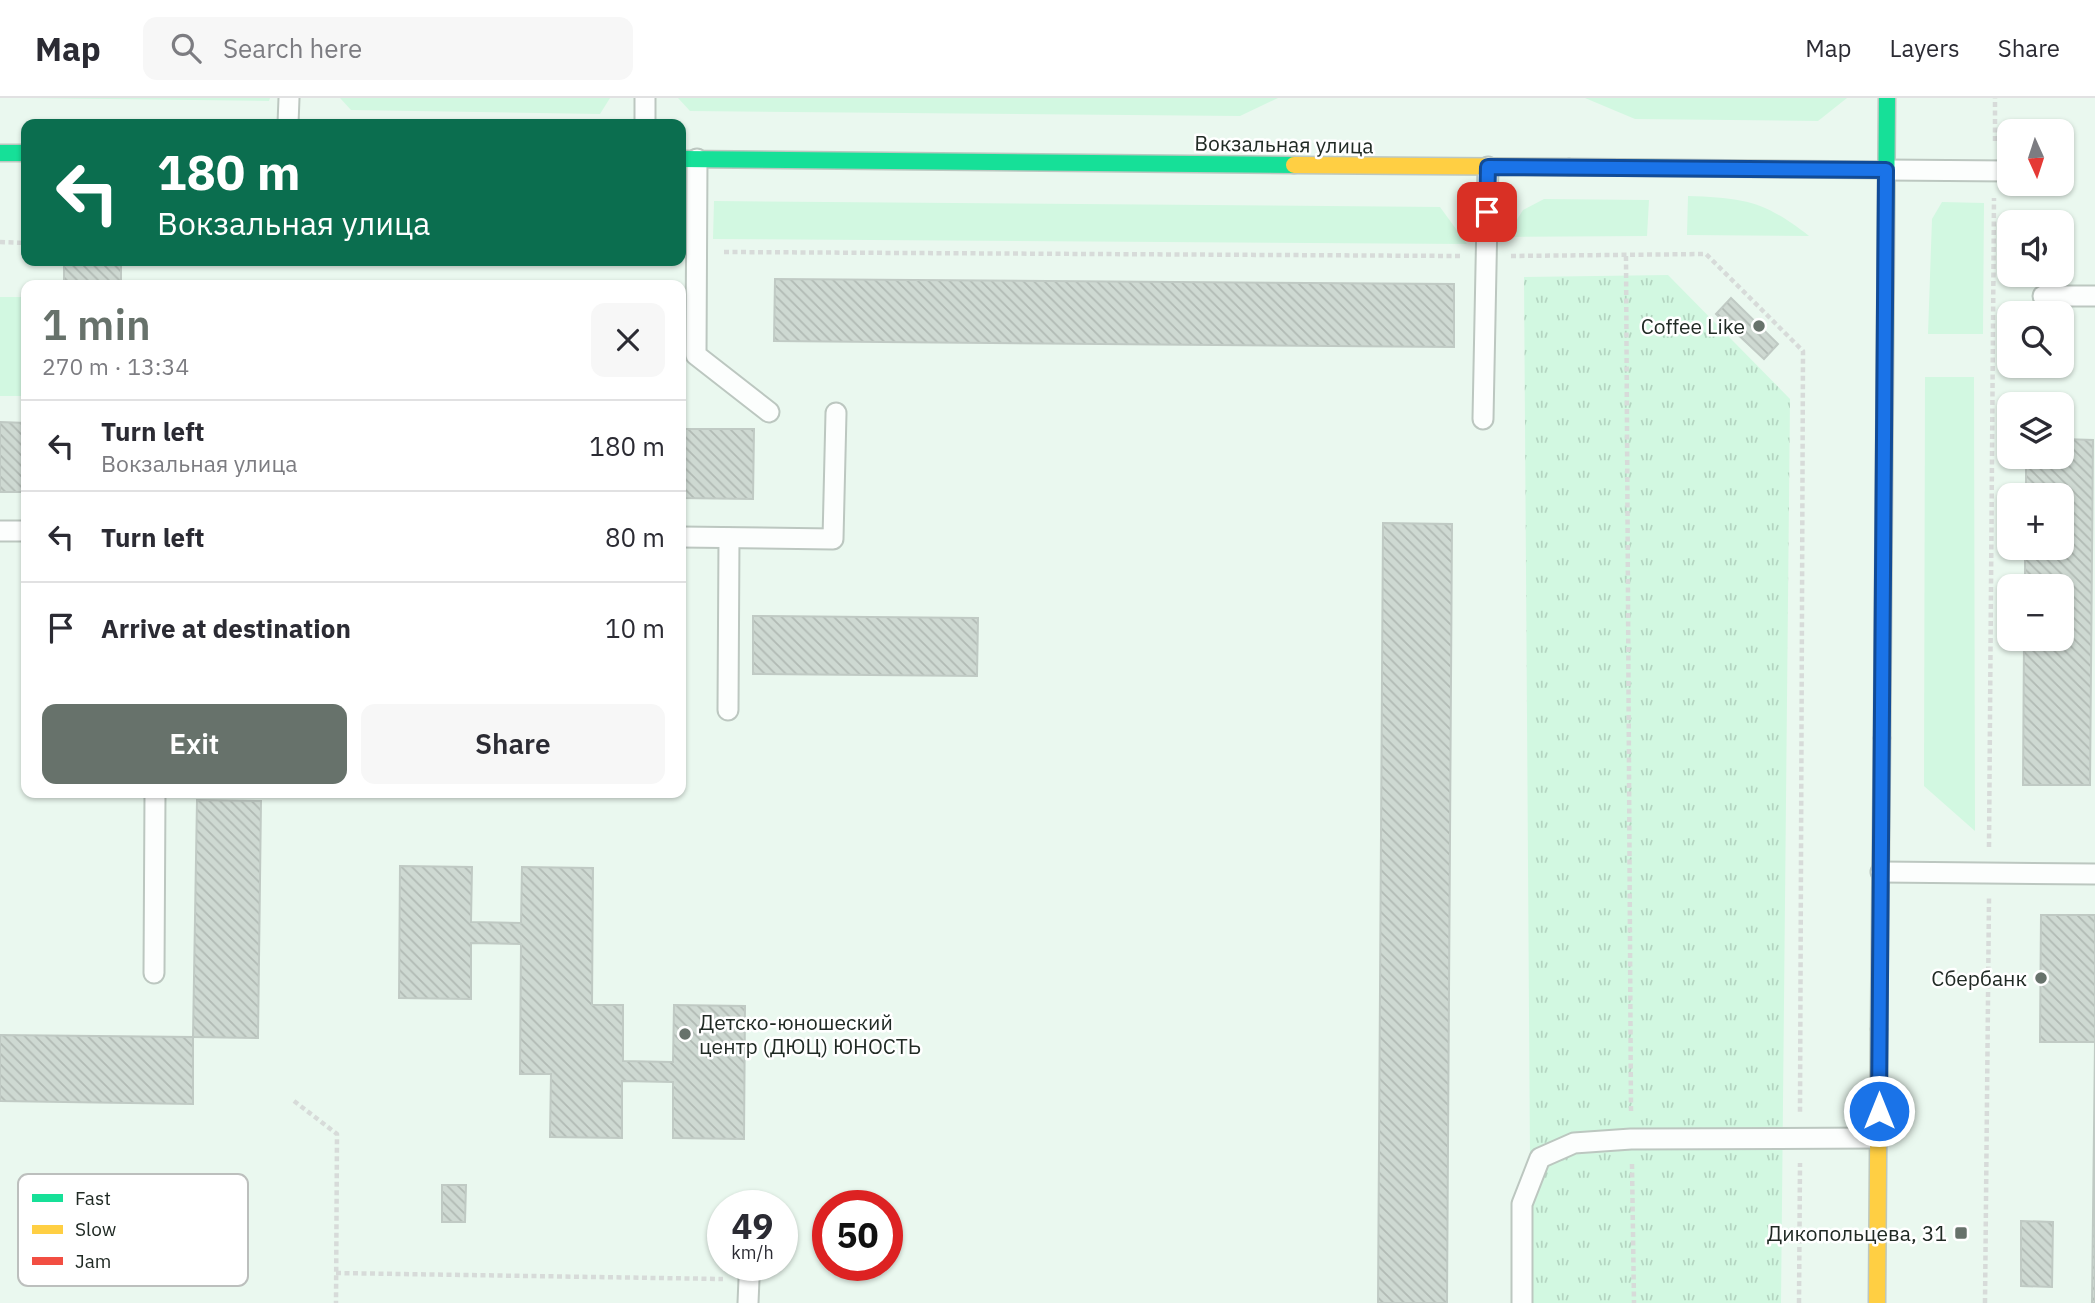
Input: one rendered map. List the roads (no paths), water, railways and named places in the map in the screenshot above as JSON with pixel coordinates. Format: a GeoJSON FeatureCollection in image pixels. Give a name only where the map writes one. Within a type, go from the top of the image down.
{"type":"FeatureCollection","features":[{"type":"Feature","properties":{"kind":"main road"},"geometry":{"type":"LineString","coordinates":[[1877,1303],[1887,98]]}},
{"type":"Feature","properties":{"kind":"main road"},"geometry":{"type":"LineString","coordinates":[[0,153],[21,153]]}},
{"type":"Feature","properties":{"kind":"main road","name":"Вокзальная улица"},"geometry":{"type":"LineString","coordinates":[[689,159],[1886,170]]}},
{"type":"Feature","properties":{"kind":"lane"},"geometry":{"type":"LineString","coordinates":[[288,119],[289,98]]}},
{"type":"Feature","properties":{"kind":"lane"},"geometry":{"type":"LineString","coordinates":[[645,98],[645,119]]}},
{"type":"Feature","properties":{"kind":"lane"},"geometry":{"type":"LineString","coordinates":[[689,159],[697,252],[696,355],[769,412]]}},
{"type":"Feature","properties":{"kind":"lane"},"geometry":{"type":"LineString","coordinates":[[1483,419],[1488,167]]}},
{"type":"Feature","properties":{"kind":"lane"},"geometry":{"type":"LineString","coordinates":[[1886,170],[1997,171]]}},
{"type":"Feature","properties":{"kind":"lane"},"geometry":{"type":"LineString","coordinates":[[2043,296],[2095,296]]}},
{"type":"Feature","properties":{"kind":"lane"},"geometry":{"type":"LineString","coordinates":[[686,537],[833,539],[836,412]]}},
{"type":"Feature","properties":{"kind":"lane"},"geometry":{"type":"LineString","coordinates":[[0,531],[21,531]]}},
{"type":"Feature","properties":{"kind":"lane"},"geometry":{"type":"LineString","coordinates":[[728,710],[729,538]]}},
{"type":"Feature","properties":{"kind":"lane"},"geometry":{"type":"LineString","coordinates":[[154,973],[155,798]]}},
{"type":"Feature","properties":{"kind":"lane"},"geometry":{"type":"LineString","coordinates":[[1881,872],[2095,874]]}},
{"type":"Feature","properties":{"kind":"lane"},"geometry":{"type":"LineString","coordinates":[[1522,1303],[1522,1205],[1540,1158],[1574,1143],[1631,1139],[1879,1138]]}},
{"type":"Feature","properties":{"kind":"lane"},"geometry":{"type":"LineString","coordinates":[[748,1281],[748,1303]]}},
{"type":"Feature","properties":{"kind":"place","name":"Coffee Like"},"geometry":{"type":"Point","coordinates":[1759,326]}},
{"type":"Feature","properties":{"kind":"place","name":"Сбербанк"},"geometry":{"type":"Point","coordinates":[2041,978]}},
{"type":"Feature","properties":{"kind":"place","name":"Детско-юношеский центр (ДЮЦ) ЮНОСТЬ"},"geometry":{"type":"Point","coordinates":[685,1034]}},
{"type":"Feature","properties":{"kind":"place","name":"Дикопольцева, 31"},"geometry":{"type":"Point","coordinates":[1961,1233]}}]}
